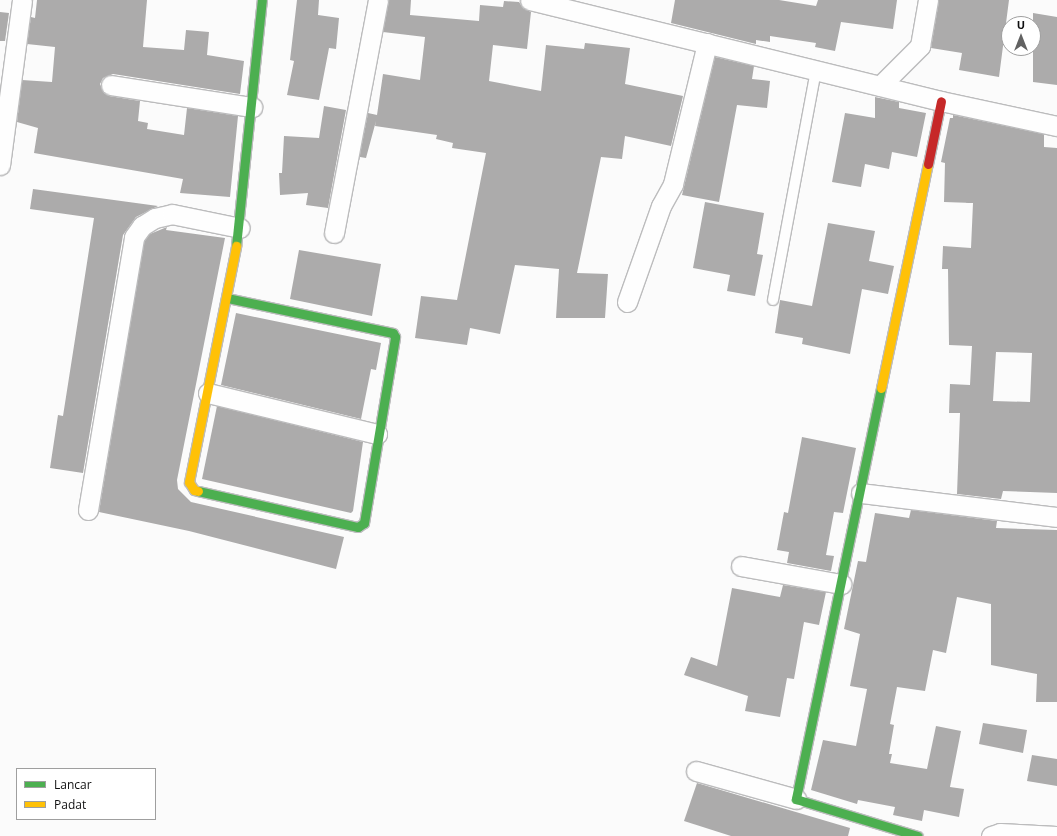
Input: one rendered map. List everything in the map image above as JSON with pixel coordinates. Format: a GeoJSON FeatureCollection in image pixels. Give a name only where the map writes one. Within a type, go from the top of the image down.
{"type":"FeatureCollection","features":[{"type":"Feature","properties":{"kind":"street"},"geometry":{"type":"LineString","coordinates":[[0,165],[22,0]]}},
{"type":"Feature","properties":{"kind":"street"},"geometry":{"type":"LineString","coordinates":[[227,298],[393,333],[395,337],[377,434],[364,522],[358,527],[194,490],[189,482],[240,228],[262,0]]}},
{"type":"Feature","properties":{"kind":"street"},"geometry":{"type":"LineString","coordinates":[[334,233],[378,0]]}},
{"type":"Feature","properties":{"kind":"street"},"geometry":{"type":"LineString","coordinates":[[530,0],[941,101],[1057,126]]}},
{"type":"Feature","properties":{"kind":"street"},"geometry":{"type":"LineString","coordinates":[[880,86],[920,46],[928,0]]}},
{"type":"Feature","properties":{"kind":"street"},"geometry":{"type":"LineString","coordinates":[[627,302],[662,206],[673,184],[707,43]]}},
{"type":"Feature","properties":{"kind":"street"},"geometry":{"type":"LineString","coordinates":[[111,85],[252,107]]}},
{"type":"Feature","properties":{"kind":"street"},"geometry":{"type":"LineString","coordinates":[[796,800],[941,101]]}},
{"type":"Feature","properties":{"kind":"street"},"geometry":{"type":"LineString","coordinates":[[88,510],[134,237],[142,226],[155,218],[172,214],[240,228]]}},
{"type":"Feature","properties":{"kind":"street"},"geometry":{"type":"LineString","coordinates":[[208,393],[377,434]]}},
{"type":"Feature","properties":{"kind":"street"},"geometry":{"type":"LineString","coordinates":[[860,493],[1057,517]]}},
{"type":"Feature","properties":{"kind":"street"},"geometry":{"type":"LineString","coordinates":[[741,566],[842,584]]}},
{"type":"Feature","properties":{"kind":"street"},"geometry":{"type":"LineString","coordinates":[[696,771],[918,836]]}},
{"type":"Feature","properties":{"kind":"street"},"geometry":{"type":"LineString","coordinates":[[991,836],[1000,833],[1056,836]]}},
{"type":"Feature","properties":{"kind":"lane"},"geometry":{"type":"LineString","coordinates":[[773,300],[816,70]]}},
{"type":"Feature","properties":{"kind":"building"},"geometry":{"type":"Polygon","coordinates":[[[37,0],[147,0],[143,47],[184,50],[186,30],[209,32],[207,55],[244,61],[240,94],[113,74],[103,78],[100,84],[104,93],[109,96],[140,101],[138,121],[148,123],[147,129],[184,135],[187,108],[238,116],[230,197],[180,193],[183,179],[34,153],[38,128],[17,122],[22,80],[52,82],[55,47],[27,44],[31,17],[35,18],[37,0]]]}},
{"type":"Feature","properties":{"kind":"building"},"geometry":{"type":"Polygon","coordinates":[[[297,0],[319,0],[318,15],[339,18],[336,49],[329,48],[319,100],[287,95],[294,61],[290,60],[297,0]]]}},
{"type":"Feature","properties":{"kind":"building"},"geometry":{"type":"Polygon","coordinates":[[[389,0],[411,0],[410,15],[479,21],[480,5],[503,7],[504,1],[519,2],[523,8],[531,12],[527,49],[493,45],[489,81],[541,91],[546,45],[584,49],[585,43],[630,48],[625,84],[683,96],[671,146],[625,136],[622,159],[601,157],[577,273],[608,274],[605,318],[556,318],[559,269],[515,265],[500,334],[470,328],[467,345],[415,338],[421,296],[457,300],[486,153],[452,148],[453,143],[436,139],[437,135],[375,126],[376,121],[366,158],[360,157],[358,164],[368,113],[377,115],[383,74],[420,80],[425,37],[383,32],[389,0]]]}},
{"type":"Feature","properties":{"kind":"building"},"geometry":{"type":"Polygon","coordinates":[[[675,0],[779,0],[816,6],[818,0],[897,0],[893,29],[841,22],[835,51],[815,47],[816,43],[770,36],[770,42],[756,40],[756,44],[671,23],[675,0]]]}},
{"type":"Feature","properties":{"kind":"building"},"geometry":{"type":"Polygon","coordinates":[[[939,0],[1009,0],[1007,16],[1001,16],[1002,56],[999,77],[959,70],[962,53],[931,48],[939,0]]]}},
{"type":"Feature","properties":{"kind":"building"},"geometry":{"type":"Polygon","coordinates":[[[0,12],[9,13],[5,41],[0,41],[0,12]]]}},
{"type":"Feature","properties":{"kind":"building"},"geometry":{"type":"Polygon","coordinates":[[[1033,13],[1057,17],[1057,85],[1033,82],[1033,56],[1041,56],[1041,16],[1033,16],[1033,13]]]}},
{"type":"Feature","properties":{"kind":"building"},"geometry":{"type":"Polygon","coordinates":[[[715,57],[754,66],[752,79],[770,81],[767,108],[737,105],[719,202],[682,195],[715,57]]]}},
{"type":"Feature","properties":{"kind":"building"},"geometry":{"type":"Polygon","coordinates":[[[875,97],[899,102],[899,108],[926,113],[917,157],[892,152],[889,169],[865,164],[861,187],[832,182],[845,113],[875,118],[875,97]]]}},
{"type":"Feature","properties":{"kind":"building"},"geometry":{"type":"Polygon","coordinates":[[[324,106],[346,110],[328,208],[306,205],[308,193],[280,195],[279,173],[282,173],[284,136],[319,138],[324,106]]]}},
{"type":"Feature","properties":{"kind":"building"},"geometry":{"type":"Polygon","coordinates":[[[953,115],[1044,134],[1044,147],[1057,148],[1057,493],[1003,491],[1001,499],[957,494],[960,413],[949,413],[950,384],[970,385],[972,346],[949,345],[948,269],[942,269],[943,246],[971,248],[973,203],[944,202],[945,163],[941,162],[950,118],[953,118],[953,115]],[[996,352],[993,401],[1030,402],[1032,353],[996,352]]]}},
{"type":"Feature","properties":{"kind":"building"},"geometry":{"type":"Polygon","coordinates":[[[33,189],[158,206],[136,217],[123,235],[83,473],[50,468],[58,415],[63,416],[94,218],[30,209],[33,189]]]}},
{"type":"Feature","properties":{"kind":"building"},"geometry":{"type":"Polygon","coordinates":[[[705,202],[764,213],[757,254],[763,255],[755,296],[727,291],[730,275],[693,268],[705,202]]]}},
{"type":"Feature","properties":{"kind":"building"},"geometry":{"type":"Polygon","coordinates":[[[828,223],[875,231],[869,261],[894,266],[888,294],[862,289],[850,354],[802,344],[803,338],[775,333],[780,300],[812,306],[828,223]]]}},
{"type":"Feature","properties":{"kind":"building"},"geometry":{"type":"Polygon","coordinates":[[[167,227],[166,230],[225,238],[177,480],[178,489],[191,502],[344,537],[336,569],[189,531],[99,512],[144,241],[150,234],[167,227]]]}},
{"type":"Feature","properties":{"kind":"building"},"geometry":{"type":"Polygon","coordinates":[[[299,250],[381,264],[372,316],[290,299],[299,250]]]}},
{"type":"Feature","properties":{"kind":"building"},"geometry":{"type":"Polygon","coordinates":[[[236,313],[381,343],[376,370],[371,369],[361,419],[221,385],[236,313]]]}},
{"type":"Feature","properties":{"kind":"building"},"geometry":{"type":"Polygon","coordinates":[[[217,406],[363,442],[353,511],[351,513],[202,479],[217,406]]]}},
{"type":"Feature","properties":{"kind":"building"},"geometry":{"type":"Polygon","coordinates":[[[802,437],[856,448],[843,513],[834,512],[826,555],[834,556],[831,571],[787,563],[789,552],[777,550],[784,512],[788,513],[802,437]]]}},
{"type":"Feature","properties":{"kind":"building"},"geometry":{"type":"Polygon","coordinates":[[[911,510],[997,521],[996,528],[1057,530],[1057,702],[1036,702],[1037,674],[991,665],[991,604],[957,597],[946,653],[933,650],[925,691],[897,687],[890,724],[894,725],[889,754],[892,754],[890,763],[927,769],[936,726],[961,731],[950,787],[964,789],[959,817],[924,810],[922,821],[893,815],[895,807],[858,800],[857,804],[811,790],[823,740],[856,746],[867,689],[850,686],[860,634],[844,629],[858,561],[866,562],[875,513],[909,518],[911,510]]]}},
{"type":"Feature","properties":{"kind":"building"},"geometry":{"type":"Polygon","coordinates":[[[783,585],[826,592],[819,625],[804,622],[794,679],[787,678],[780,717],[745,711],[748,696],[684,675],[691,657],[717,666],[732,588],[780,597],[783,585]]]}},
{"type":"Feature","properties":{"kind":"building"},"geometry":{"type":"Polygon","coordinates":[[[983,723],[1027,730],[1023,753],[979,744],[983,723]]]}},
{"type":"Feature","properties":{"kind":"building"},"geometry":{"type":"Polygon","coordinates":[[[1032,755],[1057,759],[1057,786],[1027,781],[1032,755]]]}},
{"type":"Feature","properties":{"kind":"building"},"geometry":{"type":"Polygon","coordinates":[[[697,783],[850,828],[848,836],[731,836],[684,821],[697,783]]]}},
{"type":"Feature","properties":{"kind":"traffic: fast"},"geometry":{"type":"LineString","coordinates":[[236,246],[262,0]]}},
{"type":"Feature","properties":{"kind":"traffic: fast"},"geometry":{"type":"LineString","coordinates":[[198,491],[358,527],[364,523],[395,337],[393,333],[227,298]]}},
{"type":"Feature","properties":{"kind":"traffic: fast"},"geometry":{"type":"LineString","coordinates":[[881,388],[796,799],[918,836]]}},
{"type":"Feature","properties":{"kind":"traffic: slow"},"geometry":{"type":"LineString","coordinates":[[881,388],[928,164]]}},
{"type":"Feature","properties":{"kind":"traffic: slow"},"geometry":{"type":"LineString","coordinates":[[198,491],[194,490],[189,482],[236,246]]}},
{"type":"Feature","properties":{"kind":"traffic: jam"},"geometry":{"type":"LineString","coordinates":[[928,164],[941,101]]}}]}
